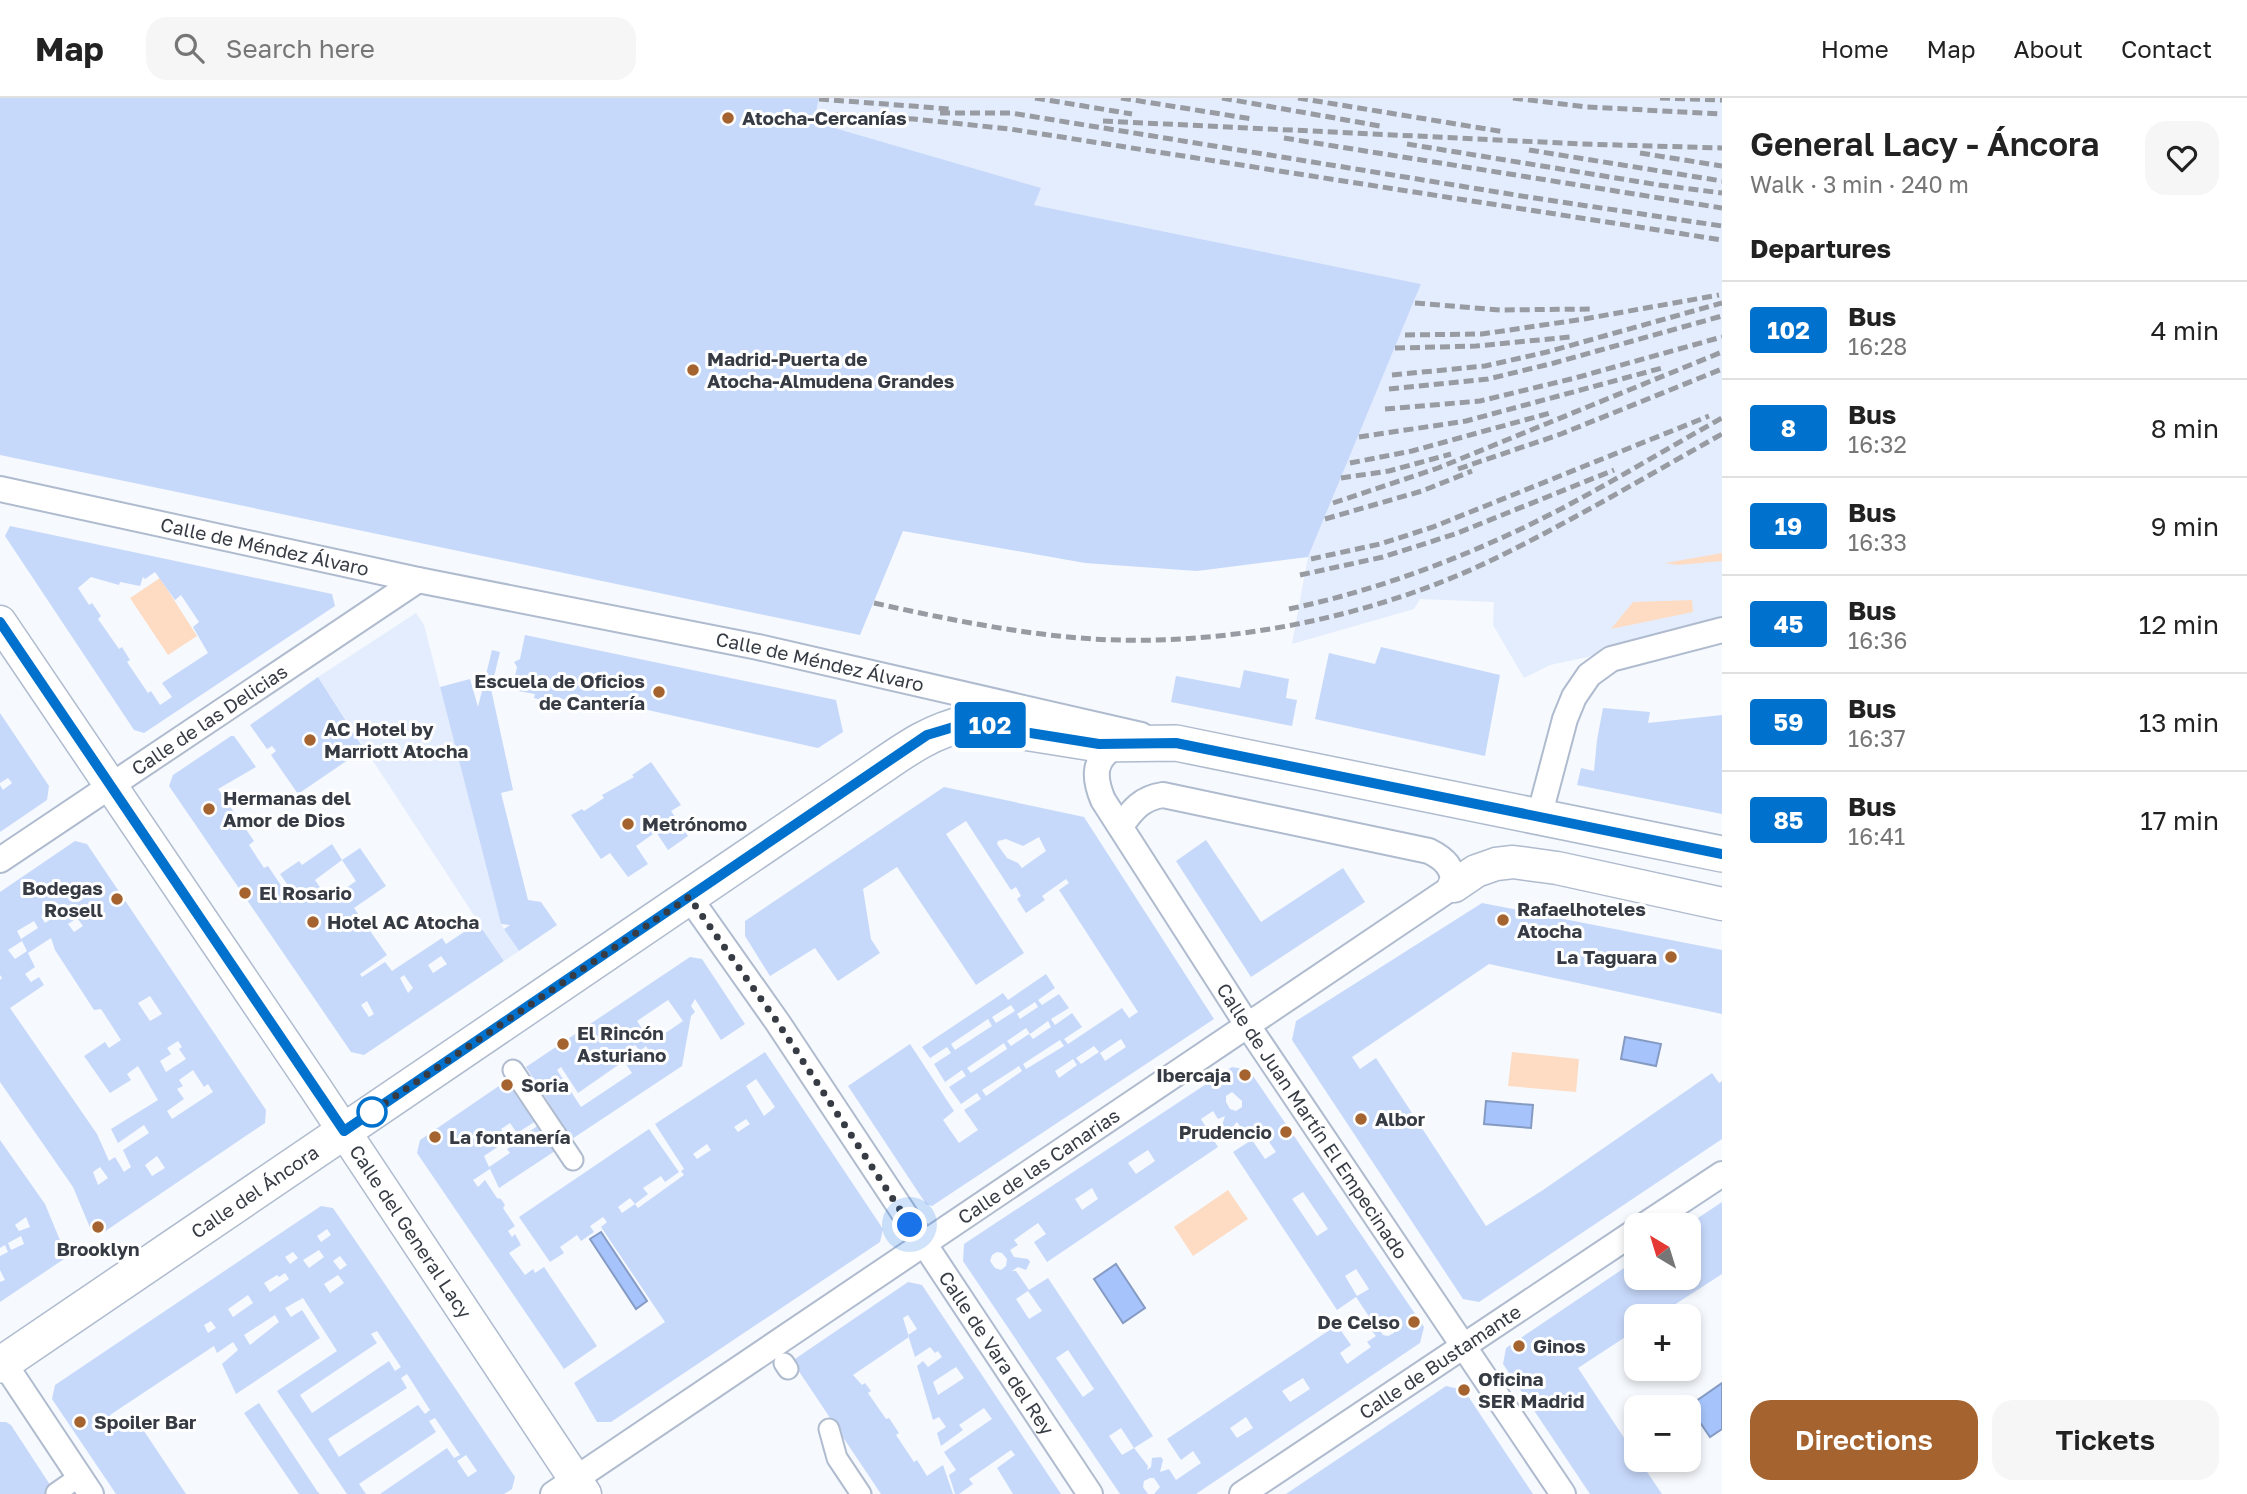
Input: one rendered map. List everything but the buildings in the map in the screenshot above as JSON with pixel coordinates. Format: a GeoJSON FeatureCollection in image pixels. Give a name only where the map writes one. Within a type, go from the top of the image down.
{"type":"FeatureCollection","features":[{"type":"Feature","properties":{"kind":"main road","name":"Calle del Áncora"},"geometry":{"type":"LineString","coordinates":[[1,1361],[917,742],[946,728],[967,723],[985,724],[1073,742],[1118,745],[1176,743]]}},
{"type":"Feature","properties":{"kind":"main road","name":"Calle de Méndez Álvaro"},"geometry":{"type":"LineString","coordinates":[[1176,743],[1722,854]]}},
{"type":"Feature","properties":{"kind":"street","name":"Calle de Méndez Álvaro"},"geometry":{"type":"LineString","coordinates":[[0,489],[418,580],[782,652],[1176,743]]}},
{"type":"Feature","properties":{"kind":"street","name":"Calle de las Delicias"},"geometry":{"type":"LineString","coordinates":[[0,860],[418,580]]}},
{"type":"Feature","properties":{"kind":"street","name":"Calle del General Lacy"},"geometry":{"type":"LineString","coordinates":[[0,622],[344,1131],[571,1489]]}},
{"type":"Feature","properties":{"kind":"street"},"geometry":{"type":"LineString","coordinates":[[1539,817],[1565,719],[1574,696],[1589,675],[1611,659],[1722,630]]}},
{"type":"Feature","properties":{"kind":"street","name":"Calle de Juan Martín El Empecinado"},"geometry":{"type":"LineString","coordinates":[[1118,745],[1104,754],[1100,761],[1096,783],[1103,800],[1248,1026],[1563,1494]]}},
{"type":"Feature","properties":{"kind":"street"},"geometry":{"type":"LineString","coordinates":[[1121,826],[1140,802],[1148,797],[1163,795],[1429,851],[1442,858],[1449,866],[1454,886],[1476,871],[1513,862],[1557,868],[1722,904]]}},
{"type":"Feature","properties":{"kind":"street","name":"Calle de las Canarias"},"geometry":{"type":"LineString","coordinates":[[571,1489],[923,1244],[1454,886]]}},
{"type":"Feature","properties":{"kind":"street","name":"Calle de Vara del Rey"},"geometry":{"type":"LineString","coordinates":[[689,897],[778,1023],[1090,1494]]}},
{"type":"Feature","properties":{"kind":"street"},"geometry":{"type":"LineString","coordinates":[[513,1070],[573,1160]]}},
{"type":"Feature","properties":{"kind":"street"},"geometry":{"type":"LineString","coordinates":[[1663,1213],[1722,1174]]}},
{"type":"Feature","properties":{"kind":"street","name":"Calle de Bustamante"},"geometry":{"type":"LineString","coordinates":[[1242,1494],[1624,1239]]}},
{"type":"Feature","properties":{"kind":"street"},"geometry":{"type":"LineString","coordinates":[[1,1361],[85,1485],[56,1493]]}},
{"type":"Feature","properties":{"kind":"street"},"geometry":{"type":"LineString","coordinates":[[829,1430],[837,1458],[861,1494]]}},
{"type":"Feature","properties":{"kind":"shaded area"},"geometry":{"type":"Polygon","coordinates":[[[819,98],[1722,98],[1722,620],[1634,640],[1597,655],[1550,665],[1524,678],[1493,625],[1494,602],[1420,599],[1414,609],[1292,644],[1308,557],[1421,284],[1034,205],[1040,188],[814,122],[819,98]]]}},
{"type":"Feature","properties":{"kind":"shaded area"},"geometry":{"type":"Polygon","coordinates":[[[1722,553],[1722,561],[1678,565],[1665,563],[1722,553]]]}},
{"type":"Feature","properties":{"kind":"shaded area"},"geometry":{"type":"Polygon","coordinates":[[[160,578],[197,636],[168,655],[130,598],[160,578]]]}},
{"type":"Feature","properties":{"kind":"shaded area"},"geometry":{"type":"Polygon","coordinates":[[[1692,600],[1693,612],[1611,629],[1633,602],[1692,600]]]}},
{"type":"Feature","properties":{"kind":"shaded area"},"geometry":{"type":"Polygon","coordinates":[[[416,613],[424,625],[501,924],[519,951],[504,961],[318,677],[416,613]]]}},
{"type":"Feature","properties":{"kind":"shaded area"},"geometry":{"type":"Polygon","coordinates":[[[1512,1052],[1579,1059],[1576,1092],[1508,1086],[1512,1052]]]}},
{"type":"Feature","properties":{"kind":"shaded area"},"geometry":{"type":"Polygon","coordinates":[[[1228,1190],[1248,1219],[1193,1256],[1174,1227],[1228,1190]]]}},
{"type":"Feature","properties":{"kind":"water"},"geometry":{"type":"Polygon","coordinates":[[[1625,1037],[1661,1044],[1656,1066],[1621,1059],[1625,1037]]]}},
{"type":"Feature","properties":{"kind":"water"},"geometry":{"type":"Polygon","coordinates":[[[1486,1101],[1533,1105],[1531,1128],[1484,1124],[1486,1101]]]}},
{"type":"Feature","properties":{"kind":"water"},"geometry":{"type":"Polygon","coordinates":[[[601,1232],[647,1301],[636,1309],[590,1239],[601,1232]]]}},
{"type":"Feature","properties":{"kind":"water"},"geometry":{"type":"Polygon","coordinates":[[[1116,1264],[1145,1308],[1123,1323],[1094,1279],[1116,1264]]]}},
{"type":"Feature","properties":{"kind":"water"},"geometry":{"type":"Polygon","coordinates":[[[1722,1383],[1722,1429],[1710,1437],[1701,1424],[1701,1398],[1722,1383]]]}},
{"type":"Feature","properties":{"kind":"railway"},"geometry":{"type":"LineString","coordinates":[[1035,98],[1132,114]]}},
{"type":"Feature","properties":{"kind":"railway"},"geometry":{"type":"LineString","coordinates":[[1121,98],[1252,119]]}},
{"type":"Feature","properties":{"kind":"railway"},"geometry":{"type":"LineString","coordinates":[[1222,98],[1380,126]]}},
{"type":"Feature","properties":{"kind":"railway"},"geometry":{"type":"LineString","coordinates":[[1298,98],[1505,132]]}},
{"type":"Feature","properties":{"kind":"railway"},"geometry":{"type":"LineString","coordinates":[[1513,98],[1587,107],[1722,114]]}},
{"type":"Feature","properties":{"kind":"railway"},"geometry":{"type":"LineString","coordinates":[[1660,98],[1722,100]]}},
{"type":"Feature","properties":{"kind":"railway"},"geometry":{"type":"LineString","coordinates":[[819,99],[950,109]]}},
{"type":"Feature","properties":{"kind":"railway"},"geometry":{"type":"LineString","coordinates":[[940,113],[1011,113],[1722,226]]}},
{"type":"Feature","properties":{"kind":"railway"},"geometry":{"type":"LineString","coordinates":[[818,114],[914,119],[1010,129],[1722,240]]}},
{"type":"Feature","properties":{"kind":"railway"},"geometry":{"type":"LineString","coordinates":[[1103,121],[1582,144],[1722,148]]}},
{"type":"Feature","properties":{"kind":"railway"},"geometry":{"type":"LineString","coordinates":[[1284,138],[1722,208]]}},
{"type":"Feature","properties":{"kind":"railway"},"geometry":{"type":"LineString","coordinates":[[1407,144],[1722,193]]}},
{"type":"Feature","properties":{"kind":"railway"},"geometry":{"type":"LineString","coordinates":[[1529,150],[1722,181]]}},
{"type":"Feature","properties":{"kind":"railway"},"geometry":{"type":"LineString","coordinates":[[1640,153],[1722,166]]}},
{"type":"Feature","properties":{"kind":"railway"},"geometry":{"type":"LineString","coordinates":[[1405,335],[1482,334],[1719,295]]}},
{"type":"Feature","properties":{"kind":"railway"},"geometry":{"type":"LineString","coordinates":[[1415,303],[1500,310],[1592,309]]}},
{"type":"Feature","properties":{"kind":"railway"},"geometry":{"type":"LineString","coordinates":[[1392,375],[1485,366],[1547,352],[1722,303]]}},
{"type":"Feature","properties":{"kind":"railway"},"geometry":{"type":"LineString","coordinates":[[1389,389],[1488,379],[1722,316]]}},
{"type":"Feature","properties":{"kind":"railway"},"geometry":{"type":"LineString","coordinates":[[1395,348],[1476,346],[1570,337]]}},
{"type":"Feature","properties":{"kind":"railway"},"geometry":{"type":"LineString","coordinates":[[1385,409],[1480,401],[1722,337]]}},
{"type":"Feature","properties":{"kind":"railway"},"geometry":{"type":"LineString","coordinates":[[1333,503],[1438,468],[1722,352]]}},
{"type":"Feature","properties":{"kind":"railway"},"geometry":{"type":"LineString","coordinates":[[1359,437],[1466,421],[1662,368]]}},
{"type":"Feature","properties":{"kind":"railway"},"geometry":{"type":"LineString","coordinates":[[1458,469],[1561,434],[1722,369]]}},
{"type":"Feature","properties":{"kind":"railway"},"geometry":{"type":"LineString","coordinates":[[1350,463],[1412,451],[1550,413]]}},
{"type":"Feature","properties":{"kind":"railway"},"geometry":{"type":"LineString","coordinates":[[1311,559],[1380,544],[1433,527],[1709,416]]}},
{"type":"Feature","properties":{"kind":"railway"},"geometry":{"type":"LineString","coordinates":[[1289,609],[1359,591],[1427,569],[1494,541],[1580,499],[1722,418]]}},
{"type":"Feature","properties":{"kind":"railway"},"geometry":{"type":"LineString","coordinates":[[874,603],[983,625],[1093,639],[1195,638],[1299,624],[1400,597],[1494,559],[1581,514],[1722,434]]}},
{"type":"Feature","properties":{"kind":"railway"},"geometry":{"type":"LineString","coordinates":[[1341,478],[1389,471],[1451,454]]}},
{"type":"Feature","properties":{"kind":"railway"},"geometry":{"type":"LineString","coordinates":[[1300,575],[1383,557],[1455,534],[1614,470]]}},
{"type":"Feature","properties":{"kind":"railway"},"geometry":{"type":"LineString","coordinates":[[1325,519],[1422,491],[1472,471]]}},
{"type":"Feature","properties":{"kind":"bus line","name":"102"},"geometry":{"type":"LineString","coordinates":[[0,622],[344,1131],[927,735],[967,723],[985,724],[1073,742],[1118,745],[1176,743],[1722,854]]}},
{"type":"Feature","properties":{"kind":"place","name":"Atocha-Cercanías"},"geometry":{"type":"Point","coordinates":[728,118]}},
{"type":"Feature","properties":{"kind":"place","name":"Madrid-Puerta de Atocha-Almudena Grandes"},"geometry":{"type":"Point","coordinates":[693,370]}},
{"type":"Feature","properties":{"kind":"place","name":"Escuela de Oficios de Cantería"},"geometry":{"type":"Point","coordinates":[659,692]}},
{"type":"Feature","properties":{"kind":"place","name":"AC Hotel by Marriott Atocha"},"geometry":{"type":"Point","coordinates":[310,740]}},
{"type":"Feature","properties":{"kind":"place","name":"Hermanas del Amor de Dios"},"geometry":{"type":"Point","coordinates":[209,809]}},
{"type":"Feature","properties":{"kind":"place","name":"Metrónomo"},"geometry":{"type":"Point","coordinates":[628,824]}},
{"type":"Feature","properties":{"kind":"place","name":"El Rosario"},"geometry":{"type":"Point","coordinates":[245,893]}},
{"type":"Feature","properties":{"kind":"place","name":"Bodegas Rosell"},"geometry":{"type":"Point","coordinates":[117,899]}},
{"type":"Feature","properties":{"kind":"place","name":"Rafaelhoteles Atocha"},"geometry":{"type":"Point","coordinates":[1503,920]}},
{"type":"Feature","properties":{"kind":"place","name":"Hotel AC Atocha"},"geometry":{"type":"Point","coordinates":[313,922]}},
{"type":"Feature","properties":{"kind":"place","name":"La Taguara"},"geometry":{"type":"Point","coordinates":[1671,957]}},
{"type":"Feature","properties":{"kind":"place","name":"El Rincón Asturiano"},"geometry":{"type":"Point","coordinates":[563,1044]}},
{"type":"Feature","properties":{"kind":"place","name":"Ibercaja"},"geometry":{"type":"Point","coordinates":[1245,1075]}},
{"type":"Feature","properties":{"kind":"place","name":"Soria"},"geometry":{"type":"Point","coordinates":[507,1085]}},
{"type":"Feature","properties":{"kind":"place","name":"Albor"},"geometry":{"type":"Point","coordinates":[1361,1119]}},
{"type":"Feature","properties":{"kind":"place","name":"Prudencio"},"geometry":{"type":"Point","coordinates":[1286,1132]}},
{"type":"Feature","properties":{"kind":"place","name":"La fontanería"},"geometry":{"type":"Point","coordinates":[435,1137]}},
{"type":"Feature","properties":{"kind":"place","name":"Brooklyn"},"geometry":{"type":"Point","coordinates":[98,1227]}},
{"type":"Feature","properties":{"kind":"place","name":"De Celso"},"geometry":{"type":"Point","coordinates":[1414,1322]}},
{"type":"Feature","properties":{"kind":"place","name":"Ginos"},"geometry":{"type":"Point","coordinates":[1519,1346]}},
{"type":"Feature","properties":{"kind":"place","name":"Oficina SER Madrid"},"geometry":{"type":"Point","coordinates":[1464,1390]}},
{"type":"Feature","properties":{"kind":"place","name":"Spoiler Bar"},"geometry":{"type":"Point","coordinates":[80,1422]}},
{"type":"Feature","properties":{"kind":"route"},"geometry":{"type":"LineString","coordinates":[[372,1112],[363,1118],[689,897],[778,1023],[910,1225]]}}]}
